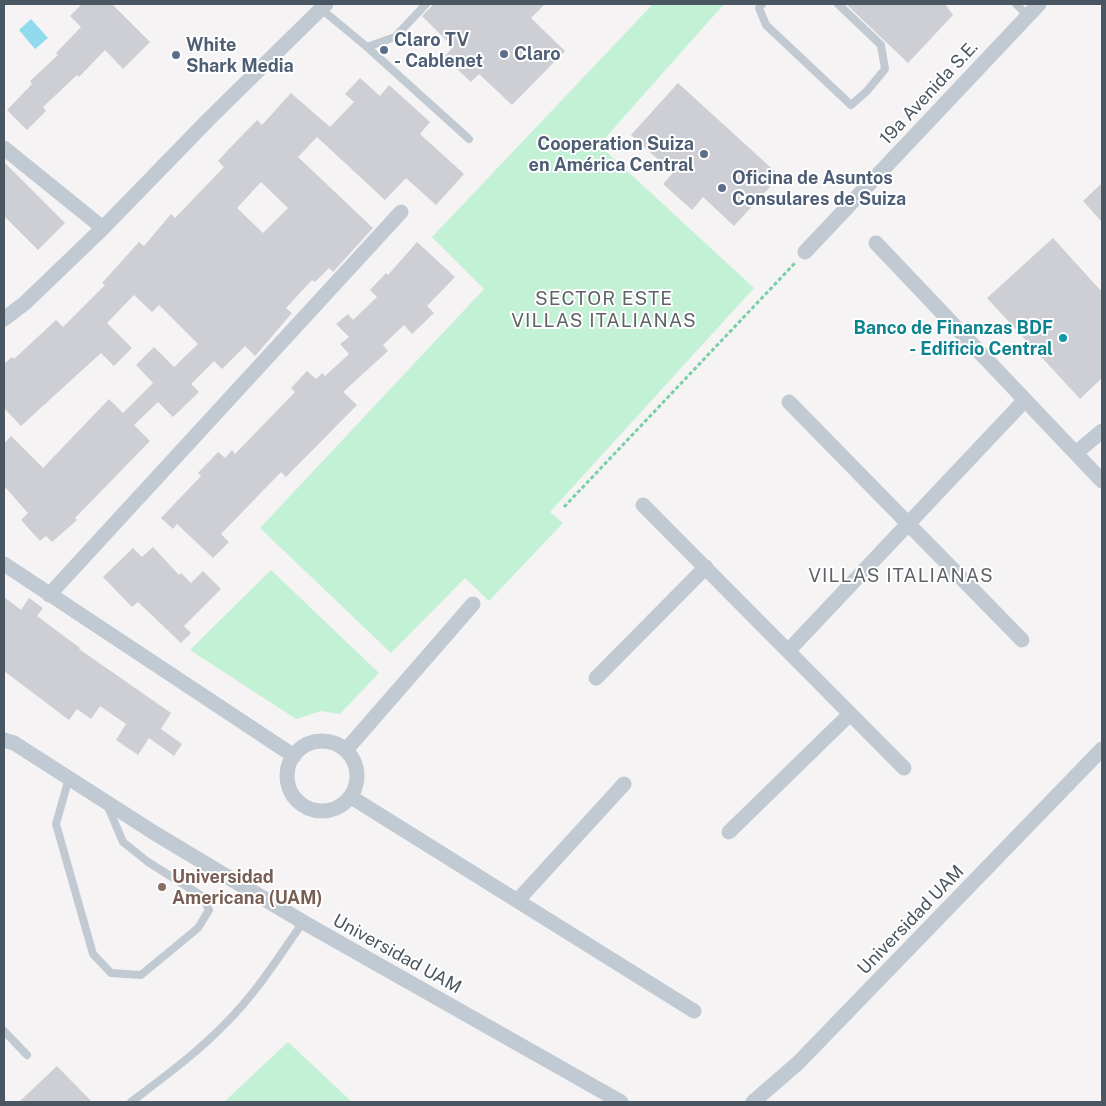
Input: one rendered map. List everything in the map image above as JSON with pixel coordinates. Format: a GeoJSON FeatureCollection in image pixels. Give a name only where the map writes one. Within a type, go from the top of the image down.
{"type":"FeatureCollection","features":[{"type":"Feature","properties":{"kind":"street","name":"19a Avenida S.E."},"geometry":{"type":"LineString","coordinates":[[805,252],[1039,4]]}},
{"type":"Feature","properties":{"kind":"street"},"geometry":{"type":"LineString","coordinates":[[4,319],[25,303],[103,228],[323,6]]}},
{"type":"Feature","properties":{"kind":"street"},"geometry":{"type":"LineString","coordinates":[[4,148],[103,228]]}},
{"type":"Feature","properties":{"kind":"street"},"geometry":{"type":"LineString","coordinates":[[49,595],[401,212]]}},
{"type":"Feature","properties":{"kind":"street"},"geometry":{"type":"LineString","coordinates":[[876,243],[1077,452],[1102,481]]}},
{"type":"Feature","properties":{"kind":"street"},"geometry":{"type":"LineString","coordinates":[[789,650],[1025,400]]}},
{"type":"Feature","properties":{"kind":"street"},"geometry":{"type":"LineString","coordinates":[[789,402],[908,526],[1022,640]]}},
{"type":"Feature","properties":{"kind":"street"},"geometry":{"type":"LineString","coordinates":[[1077,452],[1099,434]]}},
{"type":"Feature","properties":{"kind":"street"},"geometry":{"type":"LineString","coordinates":[[643,505],[706,566],[904,768]]}},
{"type":"Feature","properties":{"kind":"street"},"geometry":{"type":"LineString","coordinates":[[4,564],[294,756]]}},
{"type":"Feature","properties":{"kind":"street"},"geometry":{"type":"LineString","coordinates":[[596,678],[706,566]]}},
{"type":"Feature","properties":{"kind":"street"},"geometry":{"type":"LineString","coordinates":[[346,750],[473,604]]}},
{"type":"Feature","properties":{"kind":"street"},"geometry":{"type":"LineString","coordinates":[[729,832],[850,714]]}},
{"type":"Feature","properties":{"kind":"street","name":"Universidad UAM"},"geometry":{"type":"LineString","coordinates":[[4,740],[14,743],[106,802],[303,922],[621,1102]]}},
{"type":"Feature","properties":{"kind":"street"},"geometry":{"type":"LineString","coordinates":[[324,740],[336,743],[346,750],[356,764],[357,781],[351,797],[342,805],[331,810],[307,807],[297,800],[291,790],[288,779],[288,767],[302,747],[312,742],[324,740]]}},
{"type":"Feature","properties":{"kind":"street","name":"Universidad UAM"},"geometry":{"type":"LineString","coordinates":[[753,1102],[798,1063],[1097,754]]}},
{"type":"Feature","properties":{"kind":"street"},"geometry":{"type":"LineString","coordinates":[[518,900],[624,784]]}},
{"type":"Feature","properties":{"kind":"street"},"geometry":{"type":"LineString","coordinates":[[351,797],[694,1011]]}},
{"type":"Feature","properties":{"kind":"lane"},"geometry":{"type":"LineString","coordinates":[[368,47],[395,37],[426,4]]}},
{"type":"Feature","properties":{"kind":"lane"},"geometry":{"type":"LineString","coordinates":[[762,4],[759,8],[766,25],[851,105],[867,91],[886,69],[881,45],[838,4]]}},
{"type":"Feature","properties":{"kind":"lane"},"geometry":{"type":"LineString","coordinates":[[1016,4],[1027,16]]}},
{"type":"Feature","properties":{"kind":"lane"},"geometry":{"type":"LineString","coordinates":[[323,6],[469,139]]}},
{"type":"Feature","properties":{"kind":"lane"},"geometry":{"type":"LineString","coordinates":[[69,778],[56,824],[93,954],[111,974],[141,975],[198,928],[208,910],[202,896],[148,862],[124,842],[106,802]]}},
{"type":"Feature","properties":{"kind":"lane"},"geometry":{"type":"LineString","coordinates":[[131,1102],[188,1059],[227,1022],[257,987],[303,922]]}},
{"type":"Feature","properties":{"kind":"lane"},"geometry":{"type":"LineString","coordinates":[[4,1031],[27,1055]]}},
{"type":"Feature","properties":{"kind":"path"},"geometry":{"type":"LineString","coordinates":[[564,507],[805,252]]}},
{"type":"Feature","properties":{"kind":"green space"},"geometry":{"type":"Polygon","coordinates":[[[653,4],[724,4],[599,145],[754,288],[550,512],[563,523],[489,601],[465,578],[391,653],[260,528],[484,289],[432,237],[653,4]]]}},
{"type":"Feature","properties":{"kind":"green space"},"geometry":{"type":"Polygon","coordinates":[[[271,570],[379,673],[340,714],[321,711],[296,719],[190,650],[271,570]]]}},
{"type":"Feature","properties":{"kind":"green space"},"geometry":{"type":"Polygon","coordinates":[[[288,1042],[352,1102],[224,1102],[288,1042]]]}},
{"type":"Feature","properties":{"kind":"water"},"geometry":{"type":"Polygon","coordinates":[[[31,19],[48,38],[35,49],[19,30],[31,19]]]}},
{"type":"Feature","properties":{"kind":"building"},"geometry":{"type":"Polygon","coordinates":[[[82,4],[112,4],[150,42],[123,69],[105,50],[79,77],[77,75],[43,107],[46,111],[27,130],[7,110],[32,84],[30,81],[58,55],[56,53],[81,27],[70,16],[82,4]]]}},
{"type":"Feature","properties":{"kind":"building","name":"Claro"},"geometry":{"type":"Polygon","coordinates":[[[434,4],[545,4],[531,18],[565,51],[512,105],[479,74],[471,82],[444,57],[453,47],[422,16],[434,4]]]}},
{"type":"Feature","properties":{"kind":"building"},"geometry":{"type":"Polygon","coordinates":[[[846,4],[945,4],[953,15],[908,63],[846,4]]]}},
{"type":"Feature","properties":{"kind":"building"},"geometry":{"type":"Polygon","coordinates":[[[360,78],[380,96],[389,85],[430,122],[420,134],[464,174],[436,205],[406,178],[385,200],[317,137],[298,157],[373,228],[333,272],[329,268],[315,282],[312,280],[286,308],[292,313],[255,356],[245,346],[222,369],[214,361],[191,384],[199,392],[173,417],[158,402],[134,425],[150,441],[75,518],[77,520],[52,542],[46,536],[40,541],[21,520],[28,513],[4,486],[4,444],[11,436],[43,468],[109,399],[123,413],[153,383],[136,365],[154,347],[174,367],[198,344],[159,305],[152,312],[134,295],[107,323],[132,348],[114,366],[101,353],[21,426],[4,408],[4,364],[12,357],[14,359],[56,320],[63,327],[105,285],[102,283],[139,242],[144,246],[171,214],[175,218],[224,167],[218,161],[257,120],[262,125],[291,93],[330,127],[354,102],[345,94],[360,78]],[[261,182],[237,208],[263,233],[288,208],[261,182]]]}},
{"type":"Feature","properties":{"kind":"building","name":"Cooperation Suiza en América Central"},"geometry":{"type":"Polygon","coordinates":[[[678,83],[780,176],[734,226],[703,197],[692,210],[663,184],[673,173],[631,135],[678,83]]]}},
{"type":"Feature","properties":{"kind":"building"},"geometry":{"type":"Polygon","coordinates":[[[4,162],[65,223],[38,250],[4,216],[4,162]]]}},
{"type":"Feature","properties":{"kind":"building"},"geometry":{"type":"Polygon","coordinates":[[[1102,183],[1102,222],[1083,201],[1102,183]]]}},
{"type":"Feature","properties":{"kind":"building","name":"Banco de Finanzas BDF - Edificio Central"},"geometry":{"type":"Polygon","coordinates":[[[1053,238],[1102,292],[1102,378],[1080,399],[987,298],[1053,238]]]}},
{"type":"Feature","properties":{"kind":"building"},"geometry":{"type":"Polygon","coordinates":[[[417,242],[455,277],[427,306],[434,313],[412,334],[404,325],[383,345],[388,351],[343,392],[357,405],[286,477],[281,472],[221,534],[229,542],[213,558],[177,524],[173,529],[161,518],[201,476],[198,473],[218,452],[225,458],[232,450],[235,454],[295,392],[291,388],[307,371],[316,379],[322,373],[325,376],[349,354],[340,344],[349,337],[336,324],[348,314],[353,320],[377,297],[370,290],[386,273],[388,275],[417,242]]]}},
{"type":"Feature","properties":{"kind":"building"},"geometry":{"type":"Polygon","coordinates":[[[153,547],[179,575],[181,573],[191,583],[203,571],[221,589],[184,626],[191,633],[181,643],[138,602],[132,607],[103,577],[133,548],[142,557],[153,547]]]}},
{"type":"Feature","properties":{"kind":"building"},"geometry":{"type":"Polygon","coordinates":[[[4,597],[21,610],[29,598],[43,608],[37,616],[79,649],[171,713],[161,729],[182,744],[174,756],[149,738],[138,755],[116,740],[126,724],[100,706],[91,719],[77,709],[69,720],[4,671],[4,597]]]}},
{"type":"Feature","properties":{"kind":"building"},"geometry":{"type":"Polygon","coordinates":[[[57,1066],[92,1102],[19,1102],[57,1066]]]}},
{"type":"Feature","properties":{"kind":"place","name":"Claro TV - Cablenet"},"geometry":{"type":"Point","coordinates":[384,50]}},
{"type":"Feature","properties":{"kind":"place","name":"Claro"},"geometry":{"type":"Point","coordinates":[504,54]}},
{"type":"Feature","properties":{"kind":"place","name":"White Shark Media"},"geometry":{"type":"Point","coordinates":[176,55]}},
{"type":"Feature","properties":{"kind":"place","name":"Cooperation Suiza en América Central"},"geometry":{"type":"Point","coordinates":[704,154]}},
{"type":"Feature","properties":{"kind":"place","name":"Oficina de Asuntos Consulares de Suiza"},"geometry":{"type":"Point","coordinates":[722,188]}},
{"type":"Feature","properties":{"kind":"place","name":"Banco de Finanzas BDF - Edificio Central"},"geometry":{"type":"Point","coordinates":[1063,338]}},
{"type":"Feature","properties":{"kind":"place","name":"Universidad Americana (UAM)"},"geometry":{"type":"Point","coordinates":[162,887]}},
{"type":"Feature","properties":{"kind":"district","name":"SECTOR ESTE VILLAS ITALIANAS"},"geometry":{"type":"Point","coordinates":[604,310]}},
{"type":"Feature","properties":{"kind":"district","name":"VILLAS ITALIANAS"},"geometry":{"type":"Point","coordinates":[901,576]}}]}
